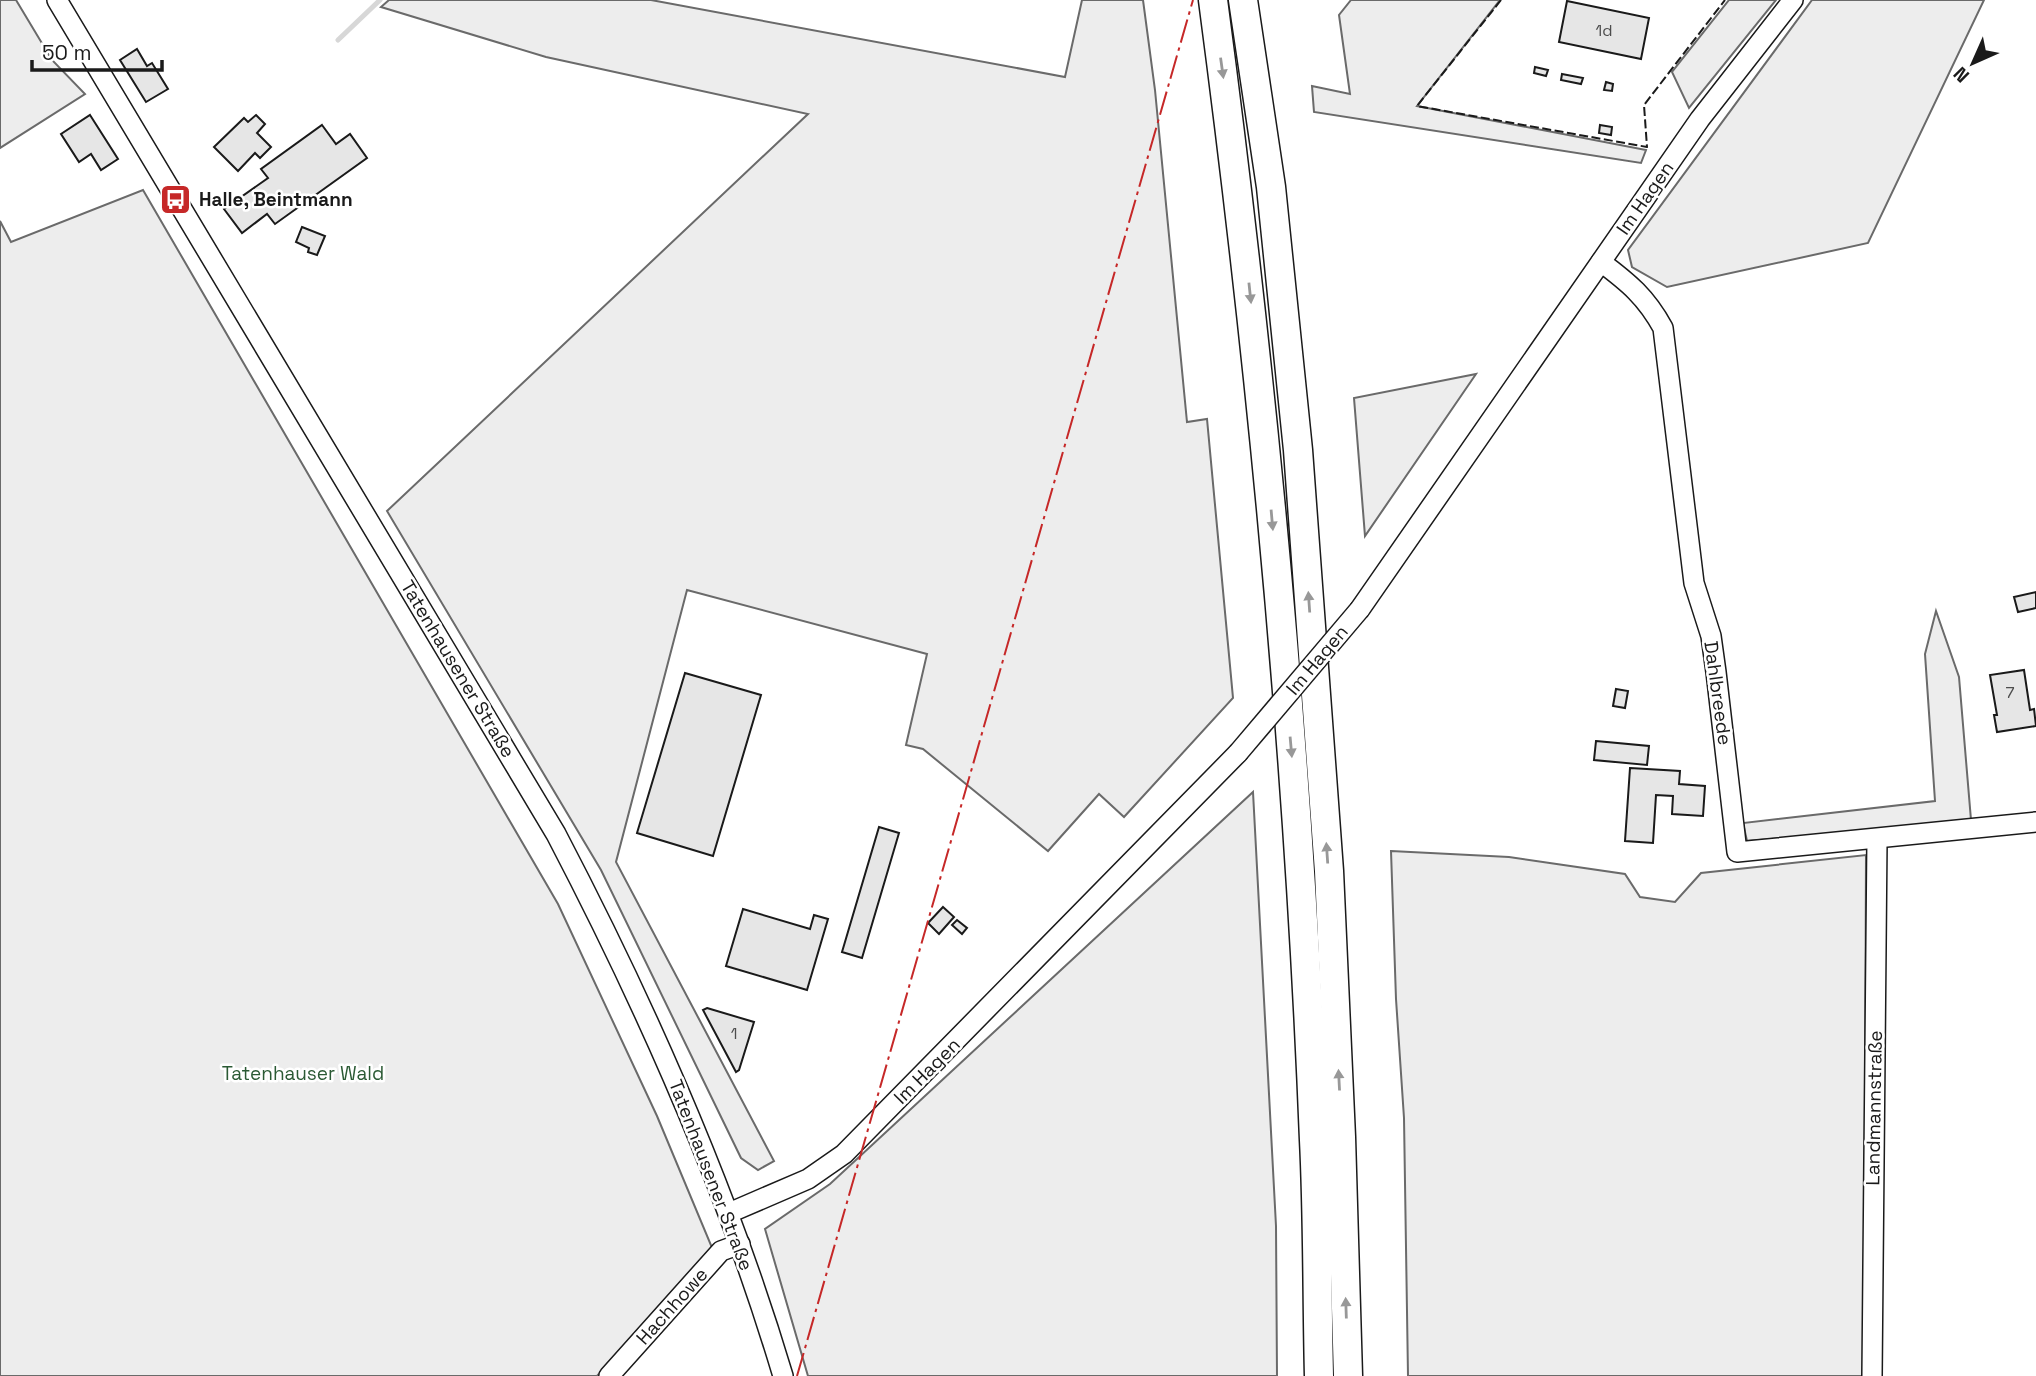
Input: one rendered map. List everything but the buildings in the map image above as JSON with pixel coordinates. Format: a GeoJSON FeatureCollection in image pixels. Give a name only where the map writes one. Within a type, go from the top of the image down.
{"type":"FeatureCollection","features":[{"type":"Feature","properties":{"kind":"highway"},"geometry":{"type":"LineString","coordinates":[[1213,0],[1267,449],[1301,874],[1315,1143],[1319,1376]]}},
{"type":"Feature","properties":{"kind":"highway"},"geometry":{"type":"LineString","coordinates":[[1243,0],[1271,187],[1298,450],[1329,871],[1348,1376]]}},
{"type":"Feature","properties":{"kind":"street","name":"Tatenhausener Straße"},"geometry":{"type":"LineString","coordinates":[[57,0],[556,834],[584,887],[684,1100],[729,1213],[783,1376]]}},
{"type":"Feature","properties":{"kind":"street","name":"Im Hagen"},"geometry":{"type":"LineString","coordinates":[[729,1213],[808,1180],[844,1154],[1238,753],[1360,609],[1700,119],[1793,0]]}},
{"type":"Feature","properties":{"kind":"street","name":"Dahlbreede"},"geometry":{"type":"LineString","coordinates":[[1601,262],[1626,281],[1650,305],[1662,328],[1694,583],[1711,636],[1737,852],[2036,821]]}},
{"type":"Feature","properties":{"kind":"street","name":"Landmannstraße"},"geometry":{"type":"LineString","coordinates":[[1872,1376],[1877,839]]}},
{"type":"Feature","properties":{"kind":"street","name":"Hachhowe"},"geometry":{"type":"LineString","coordinates":[[608,1376],[721,1251],[740,1244]]}},
{"type":"Feature","properties":{"kind":"green space"},"geometry":{"type":"Polygon","coordinates":[[[0,0],[16,0],[52,60],[85,94],[0,148],[0,0]]]}},
{"type":"Feature","properties":{"kind":"green space"},"geometry":{"type":"Polygon","coordinates":[[[389,0],[651,0],[1065,77],[1082,0],[1143,0],[1155,90],[1187,422],[1207,419],[1233,698],[1124,817],[1099,794],[1048,851],[923,749],[906,745],[927,654],[687,590],[616,862],[774,1161],[758,1170],[741,1158],[601,870],[387,511],[808,114],[546,57],[381,7],[389,0]]]}},
{"type":"Feature","properties":{"kind":"green space"},"geometry":{"type":"Polygon","coordinates":[[[1351,0],[1500,0],[1417,106],[1646,150],[1641,163],[1314,112],[1312,86],[1350,94],[1339,15],[1351,0]]]}},
{"type":"Feature","properties":{"kind":"green space"},"geometry":{"type":"Polygon","coordinates":[[[1729,0],[1776,0],[1689,108],[1672,72],[1729,0]]]}},
{"type":"Feature","properties":{"kind":"green space"},"geometry":{"type":"Polygon","coordinates":[[[1812,0],[1984,0],[1868,243],[1667,287],[1632,267],[1628,250],[1812,0]]]}},
{"type":"Feature","properties":{"kind":"green space","name":"Tatenhauser Wald"},"geometry":{"type":"Polygon","coordinates":[[[143,190],[558,904],[657,1116],[713,1250],[597,1376],[0,1376],[0,221],[11,242],[143,190]]]}},
{"type":"Feature","properties":{"kind":"green space"},"geometry":{"type":"Polygon","coordinates":[[[1476,374],[1365,536],[1354,398],[1476,374]]]}},
{"type":"Feature","properties":{"kind":"green space"},"geometry":{"type":"Polygon","coordinates":[[[1936,611],[1959,677],[1971,820],[1941,825],[1747,841],[1743,823],[1935,801],[1925,654],[1936,611]]]}},
{"type":"Feature","properties":{"kind":"green space"},"geometry":{"type":"Polygon","coordinates":[[[1253,792],[1276,1226],[1277,1376],[808,1376],[765,1229],[830,1184],[1253,792]]]}},
{"type":"Feature","properties":{"kind":"green space"},"geometry":{"type":"Polygon","coordinates":[[[1391,851],[1509,857],[1625,874],[1640,897],[1675,902],[1701,873],[1866,855],[1864,1376],[1408,1376],[1404,1118],[1396,999],[1391,851]]]}},
{"type":"Feature","properties":{"kind":"waterway"},"geometry":{"type":"LineString","coordinates":[[338,40],[380,0]]}},
{"type":"Feature","properties":{"kind":"fence"},"geometry":{"type":"LineString","coordinates":[[1501,0],[1417,106],[1647,147],[1644,105],[1725,0]]}},
{"type":"Feature","properties":{"kind":"power"},"geometry":{"type":"LineString","coordinates":[[797,1376],[1193,0]]}},
{"type":"Feature","properties":{"kind":"place","name":"Halle, Beintmann"},"geometry":{"type":"Point","coordinates":[176,199]}}]}
